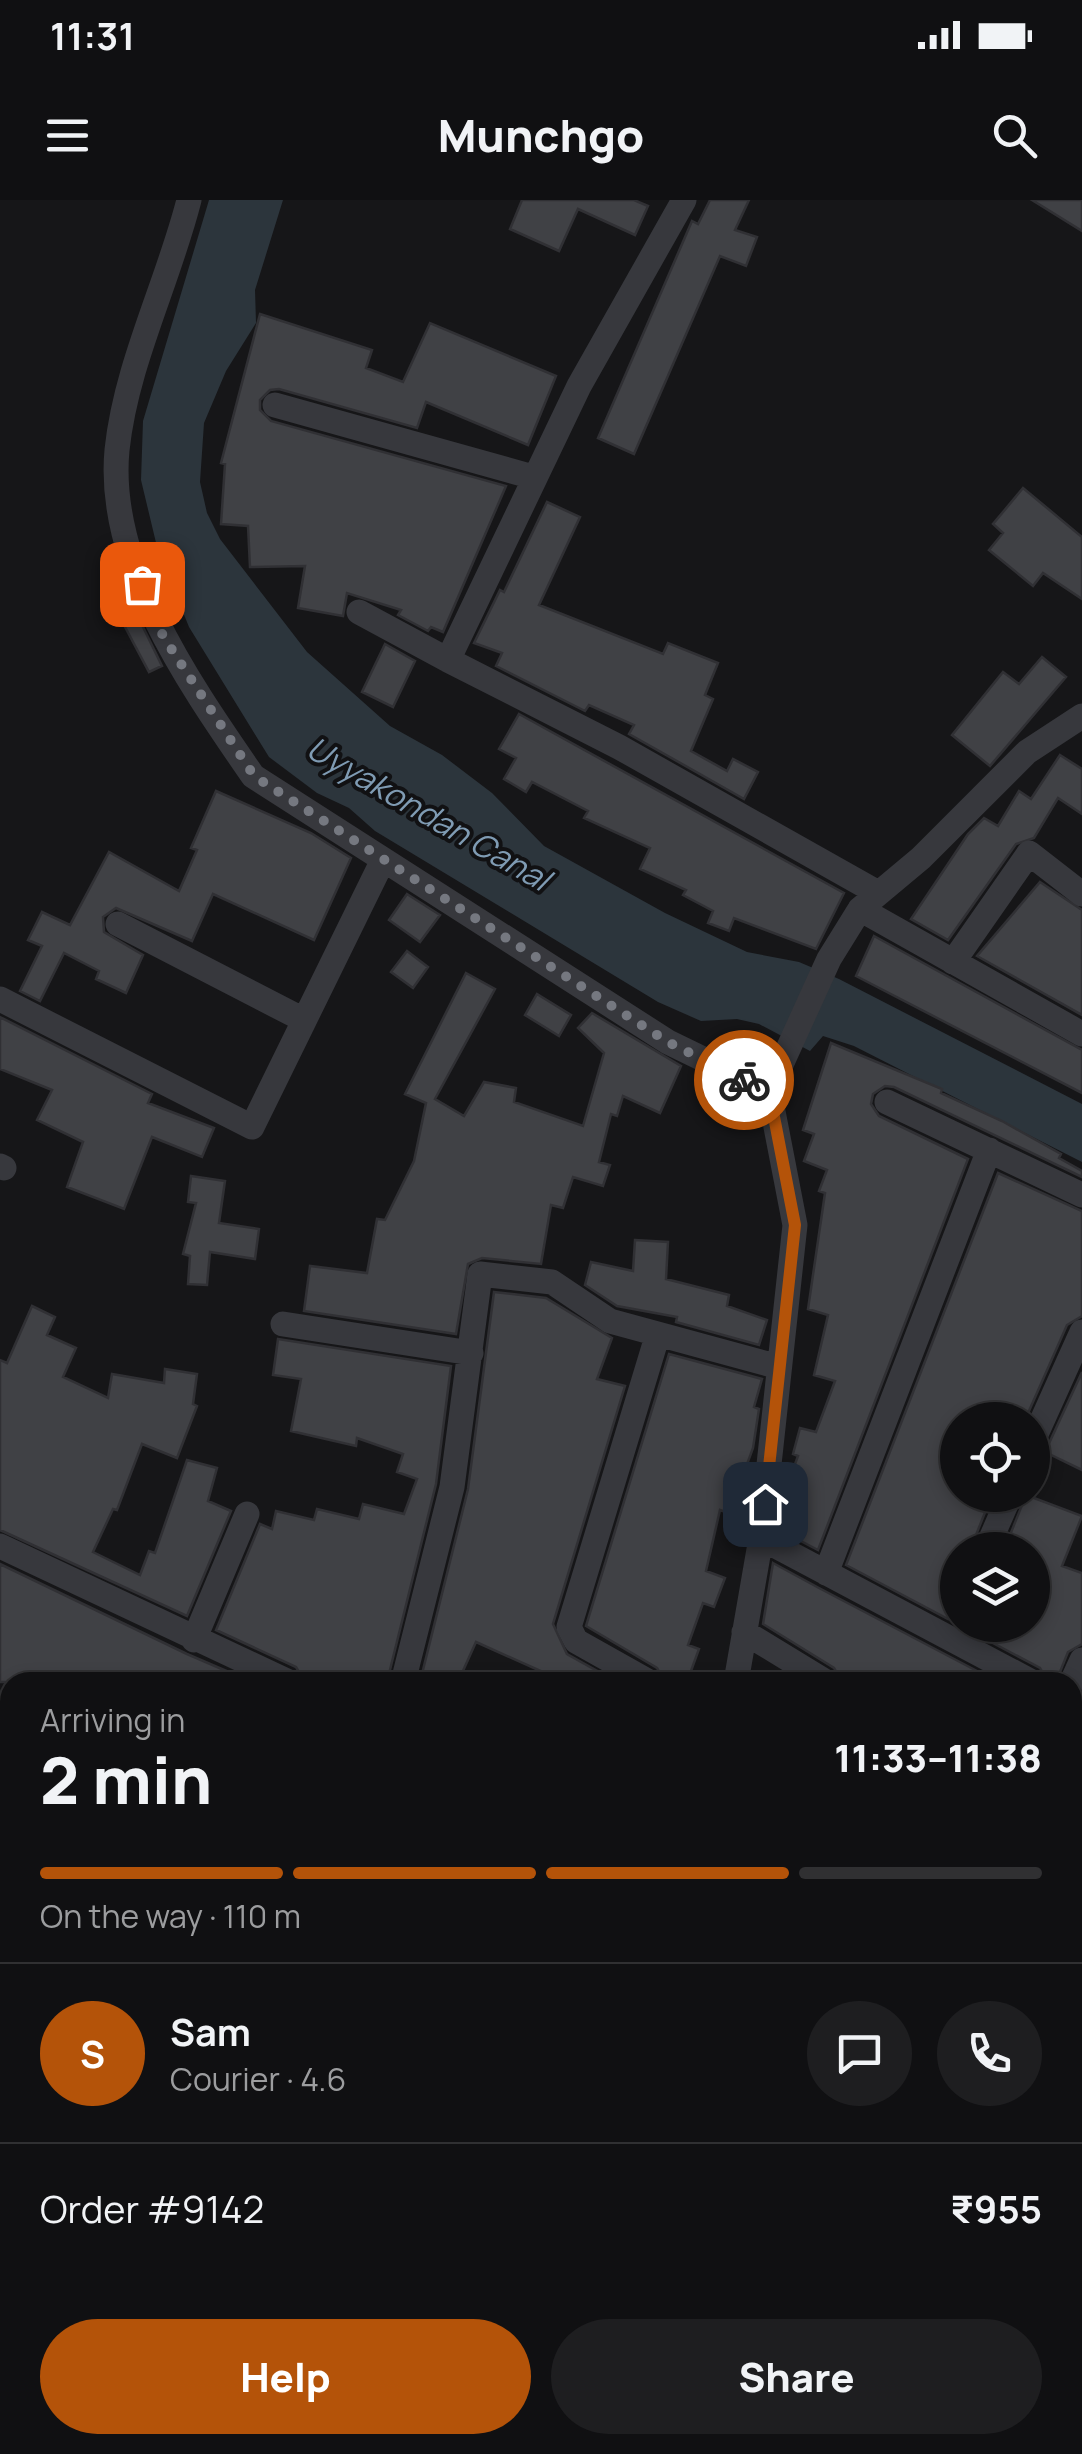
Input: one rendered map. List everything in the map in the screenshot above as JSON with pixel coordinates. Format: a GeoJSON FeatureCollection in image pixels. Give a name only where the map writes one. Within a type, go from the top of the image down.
{"type":"FeatureCollection","features":[{"type":"Feature","properties":{"kind":"street"},"geometry":{"type":"LineString","coordinates":[[188,200],[142,340],[117,450],[118,513],[163,636],[254,776],[668,1042],[769,1091]]}},
{"type":"Feature","properties":{"kind":"street"},"geometry":{"type":"LineString","coordinates":[[448,660],[533,476],[684,200]]}},
{"type":"Feature","properties":{"kind":"street"},"geometry":{"type":"LineString","coordinates":[[275,406],[533,476]]}},
{"type":"Feature","properties":{"kind":"street"},"geometry":{"type":"LineString","coordinates":[[360,612],[704,793],[954,962],[1082,1034]]}},
{"type":"Feature","properties":{"kind":"street"},"geometry":{"type":"LineString","coordinates":[[738,1672],[761,1538],[795,1225],[769,1091],[828,959],[869,901],[921,858],[1027,752],[1082,716]]}},
{"type":"Feature","properties":{"kind":"street"},"geometry":{"type":"LineString","coordinates":[[954,962],[1029,853],[1082,894]]}},
{"type":"Feature","properties":{"kind":"street"},"geometry":{"type":"LineString","coordinates":[[0,999],[252,1126],[383,860]]}},
{"type":"Feature","properties":{"kind":"street"},"geometry":{"type":"LineString","coordinates":[[118,924],[304,1020]]}},
{"type":"Feature","properties":{"kind":"street"},"geometry":{"type":"LineString","coordinates":[[887,1102],[1082,1195]]}},
{"type":"Feature","properties":{"kind":"street"},"geometry":{"type":"LineString","coordinates":[[826,1573],[989,1150]]}},
{"type":"Feature","properties":{"kind":"street"},"geometry":{"type":"LineString","coordinates":[[406,1672],[452,1487],[480,1274],[552,1282],[610,1320],[656,1336],[779,1366]]}},
{"type":"Feature","properties":{"kind":"street"},"geometry":{"type":"LineString","coordinates":[[283,1324],[471,1353]]}},
{"type":"Feature","properties":{"kind":"street"},"geometry":{"type":"LineString","coordinates":[[1050,1403],[1082,1332]]}},
{"type":"Feature","properties":{"kind":"street"},"geometry":{"type":"LineString","coordinates":[[631,1672],[576,1641],[569,1626],[656,1336]]}},
{"type":"Feature","properties":{"kind":"street"},"geometry":{"type":"LineString","coordinates":[[194,1640],[247,1514]]}},
{"type":"Feature","properties":{"kind":"street"},"geometry":{"type":"LineString","coordinates":[[761,1538],[940,1632]]}},
{"type":"Feature","properties":{"kind":"street"},"geometry":{"type":"LineString","coordinates":[[0,1546],[266,1672]]}},
{"type":"Feature","properties":{"kind":"street"},"geometry":{"type":"LineString","coordinates":[[744,1632],[810,1672]]}},
{"type":"Feature","properties":{"kind":"street"},"geometry":{"type":"LineString","coordinates":[[959,1642],[1014,1672]]}},
{"type":"Feature","properties":{"kind":"water","name":"Uyyakondan Canal"},"geometry":{"type":"Polygon","coordinates":[[[209,200],[283,200],[255,290],[256,323],[226,371],[204,423],[200,482],[207,513],[220,539],[307,652],[390,726],[442,755],[492,793],[544,846],[665,913],[747,952],[799,962],[839,979],[1082,1104],[1082,1162],[854,1046],[823,1036],[810,1051],[759,1024],[737,1019],[701,1021],[658,1002],[375,831],[349,808],[317,793],[269,757],[189,627],[158,551],[141,480],[143,421],[209,200]]]}},
{"type":"Feature","properties":{"kind":"building"},"geometry":{"type":"Polygon","coordinates":[[[522,200],[634,200],[648,206],[635,235],[578,209],[559,251],[510,229],[522,200]]]}},
{"type":"Feature","properties":{"kind":"building"},"geometry":{"type":"Polygon","coordinates":[[[710,200],[749,200],[735,230],[757,237],[746,266],[720,256],[634,454],[598,438],[692,221],[698,224],[710,200]]]}},
{"type":"Feature","properties":{"kind":"building"},"geometry":{"type":"Polygon","coordinates":[[[1032,200],[1082,200],[1082,231],[1032,200]]]}},
{"type":"Feature","properties":{"kind":"building"},"geometry":{"type":"Polygon","coordinates":[[[260,314],[372,350],[366,368],[403,382],[430,323],[556,376],[528,445],[426,402],[417,428],[279,389],[270,390],[260,400],[260,410],[271,421],[506,486],[443,632],[431,627],[428,631],[398,615],[401,610],[347,593],[343,616],[298,608],[305,566],[250,567],[248,526],[221,524],[225,464],[221,463],[260,314]]]}},
{"type":"Feature","properties":{"kind":"building"},"geometry":{"type":"Polygon","coordinates":[[[1023,488],[1082,537],[1082,599],[1043,573],[1033,586],[989,550],[1003,533],[993,524],[1023,488]]]}},
{"type":"Feature","properties":{"kind":"building"},"geometry":{"type":"Polygon","coordinates":[[[547,502],[580,517],[539,605],[663,654],[668,643],[718,663],[705,695],[713,699],[691,751],[727,771],[733,759],[758,772],[744,799],[629,734],[634,725],[589,705],[585,711],[496,666],[502,653],[474,643],[500,590],[504,592],[547,502]]]}},
{"type":"Feature","properties":{"kind":"building"},"geometry":{"type":"Polygon","coordinates":[[[125,590],[162,666],[149,672],[116,610],[125,590]]]}},
{"type":"Feature","properties":{"kind":"building"},"geometry":{"type":"Polygon","coordinates":[[[385,644],[415,661],[393,707],[362,692],[385,644]]]}},
{"type":"Feature","properties":{"kind":"building"},"geometry":{"type":"Polygon","coordinates":[[[1042,657],[1066,677],[990,766],[952,735],[1003,672],[1019,684],[1042,657]]]}},
{"type":"Feature","properties":{"kind":"building"},"geometry":{"type":"Polygon","coordinates":[[[519,714],[844,893],[816,949],[734,918],[729,931],[708,923],[713,911],[683,895],[686,890],[640,869],[650,848],[584,818],[588,811],[532,782],[526,792],[504,779],[516,758],[499,749],[519,714]]]}},
{"type":"Feature","properties":{"kind":"building"},"geometry":{"type":"Polygon","coordinates":[[[1060,755],[1082,769],[1082,814],[1058,798],[1034,838],[1016,844],[948,940],[911,919],[968,834],[984,818],[998,826],[1019,791],[1031,799],[1060,755]]]}},
{"type":"Feature","properties":{"kind":"building"},"geometry":{"type":"Polygon","coordinates":[[[216,791],[311,833],[351,858],[314,940],[213,894],[192,941],[116,908],[103,917],[104,932],[143,955],[126,993],[96,979],[99,971],[64,953],[40,1001],[20,991],[42,946],[28,940],[42,912],[70,925],[109,852],[179,891],[197,850],[191,848],[216,791]]]}},
{"type":"Feature","properties":{"kind":"building"},"geometry":{"type":"Polygon","coordinates":[[[1040,882],[1082,910],[1082,1015],[977,956],[1040,882]]]}},
{"type":"Feature","properties":{"kind":"building"},"geometry":{"type":"Polygon","coordinates":[[[407,894],[440,915],[420,942],[389,920],[407,894]]]}},
{"type":"Feature","properties":{"kind":"building"},"geometry":{"type":"Polygon","coordinates":[[[874,936],[1082,1050],[1082,1093],[856,976],[874,936]]]}},
{"type":"Feature","properties":{"kind":"building"},"geometry":{"type":"Polygon","coordinates":[[[407,951],[428,967],[413,988],[391,972],[407,951]]]}},
{"type":"Feature","properties":{"kind":"building"},"geometry":{"type":"Polygon","coordinates":[[[466,973],[495,989],[435,1099],[464,1116],[484,1082],[516,1088],[514,1102],[583,1126],[604,1053],[578,1028],[592,1013],[681,1066],[660,1113],[623,1096],[617,1116],[611,1114],[599,1162],[610,1165],[603,1186],[573,1177],[563,1208],[551,1205],[541,1264],[482,1258],[468,1264],[456,1334],[304,1311],[310,1266],[367,1273],[377,1219],[385,1220],[414,1161],[426,1103],[405,1094],[466,973]]]}},
{"type":"Feature","properties":{"kind":"building"},"geometry":{"type":"Polygon","coordinates":[[[537,994],[571,1015],[559,1036],[525,1015],[537,994]]]}},
{"type":"Feature","properties":{"kind":"building"},"geometry":{"type":"Polygon","coordinates":[[[0,1017],[152,1094],[148,1103],[214,1128],[202,1157],[152,1137],[124,1209],[67,1187],[83,1142],[37,1120],[52,1090],[0,1069],[0,1017]]]}},
{"type":"Feature","properties":{"kind":"building"},"geometry":{"type":"Polygon","coordinates":[[[831,1043],[942,1089],[941,1093],[1002,1121],[1061,1154],[1059,1158],[1082,1171],[1082,1177],[894,1087],[885,1086],[873,1094],[871,1104],[879,1116],[968,1159],[818,1550],[778,1529],[781,1502],[798,1456],[793,1454],[800,1428],[816,1432],[835,1381],[814,1375],[828,1315],[808,1309],[825,1193],[819,1191],[827,1170],[804,1161],[814,1134],[803,1130],[831,1043]]]}},
{"type":"Feature","properties":{"kind":"building"},"geometry":{"type":"Polygon","coordinates":[[[998,1173],[1082,1211],[1082,1316],[1067,1325],[1033,1402],[940,1402],[940,1512],[985,1512],[977,1532],[940,1532],[940,1615],[846,1565],[998,1173]]]}},
{"type":"Feature","properties":{"kind":"building"},"geometry":{"type":"Polygon","coordinates":[[[191,1176],[225,1181],[219,1223],[259,1229],[255,1259],[210,1252],[207,1285],[188,1284],[190,1256],[183,1254],[196,1203],[188,1202],[191,1176]]]}},
{"type":"Feature","properties":{"kind":"building"},"geometry":{"type":"Polygon","coordinates":[[[635,1240],[668,1242],[666,1279],[729,1295],[727,1306],[767,1320],[759,1345],[676,1322],[677,1317],[617,1306],[585,1285],[591,1262],[633,1271],[635,1240]]]}},
{"type":"Feature","properties":{"kind":"building"},"geometry":{"type":"Polygon","coordinates":[[[494,1292],[546,1298],[612,1338],[597,1379],[625,1386],[553,1624],[567,1654],[599,1672],[543,1672],[476,1642],[462,1672],[422,1672],[468,1489],[494,1292]]]}},
{"type":"Feature","properties":{"kind":"building"},"geometry":{"type":"Polygon","coordinates":[[[32,1306],[55,1317],[47,1335],[76,1348],[63,1377],[108,1398],[112,1374],[164,1383],[165,1369],[197,1374],[193,1404],[197,1406],[177,1458],[142,1444],[117,1510],[113,1509],[93,1552],[140,1575],[149,1551],[155,1553],[187,1460],[217,1468],[208,1501],[231,1511],[187,1616],[0,1530],[0,1360],[7,1363],[32,1306]]]}},
{"type":"Feature","properties":{"kind":"building"},"geometry":{"type":"Polygon","coordinates":[[[278,1339],[451,1366],[436,1484],[389,1672],[299,1672],[296,1667],[216,1630],[260,1524],[272,1529],[276,1511],[314,1520],[317,1509],[359,1519],[363,1504],[404,1514],[417,1479],[397,1472],[403,1454],[357,1438],[356,1446],[291,1431],[301,1379],[273,1375],[278,1339]]]}},
{"type":"Feature","properties":{"kind":"building"},"geometry":{"type":"Polygon","coordinates":[[[669,1354],[762,1379],[754,1407],[759,1409],[753,1448],[738,1489],[750,1493],[747,1520],[720,1510],[706,1571],[725,1578],[714,1607],[703,1603],[688,1645],[699,1649],[691,1672],[659,1672],[586,1626],[669,1354]]]}},
{"type":"Feature","properties":{"kind":"building"},"geometry":{"type":"Polygon","coordinates":[[[1082,1372],[1082,1470],[1050,1454],[1050,1441],[1082,1372]]]}},
{"type":"Feature","properties":{"kind":"building"},"geometry":{"type":"Polygon","coordinates":[[[1050,1504],[1082,1516],[1062,1566],[1082,1573],[1082,1644],[1068,1652],[1060,1672],[1042,1672],[991,1642],[1050,1642],[1050,1532],[1011,1532],[1019,1512],[1050,1512],[1050,1504]]]}},
{"type":"Feature","properties":{"kind":"building"},"geometry":{"type":"Polygon","coordinates":[[[773,1563],[979,1672],[836,1672],[763,1624],[773,1563]]]}},
{"type":"Feature","properties":{"kind":"building"},"geometry":{"type":"Polygon","coordinates":[[[0,1564],[229,1672],[0,1672],[0,1564]]]}},
{"type":"Feature","properties":{"kind":"way so far"},"geometry":{"type":"LineString","coordinates":[[142,584],[163,636],[254,776],[668,1042],[744,1080]]}},
{"type":"Feature","properties":{"kind":"route"},"geometry":{"type":"LineString","coordinates":[[744,1080],[769,1091],[795,1225],[765,1504]]}}]}
